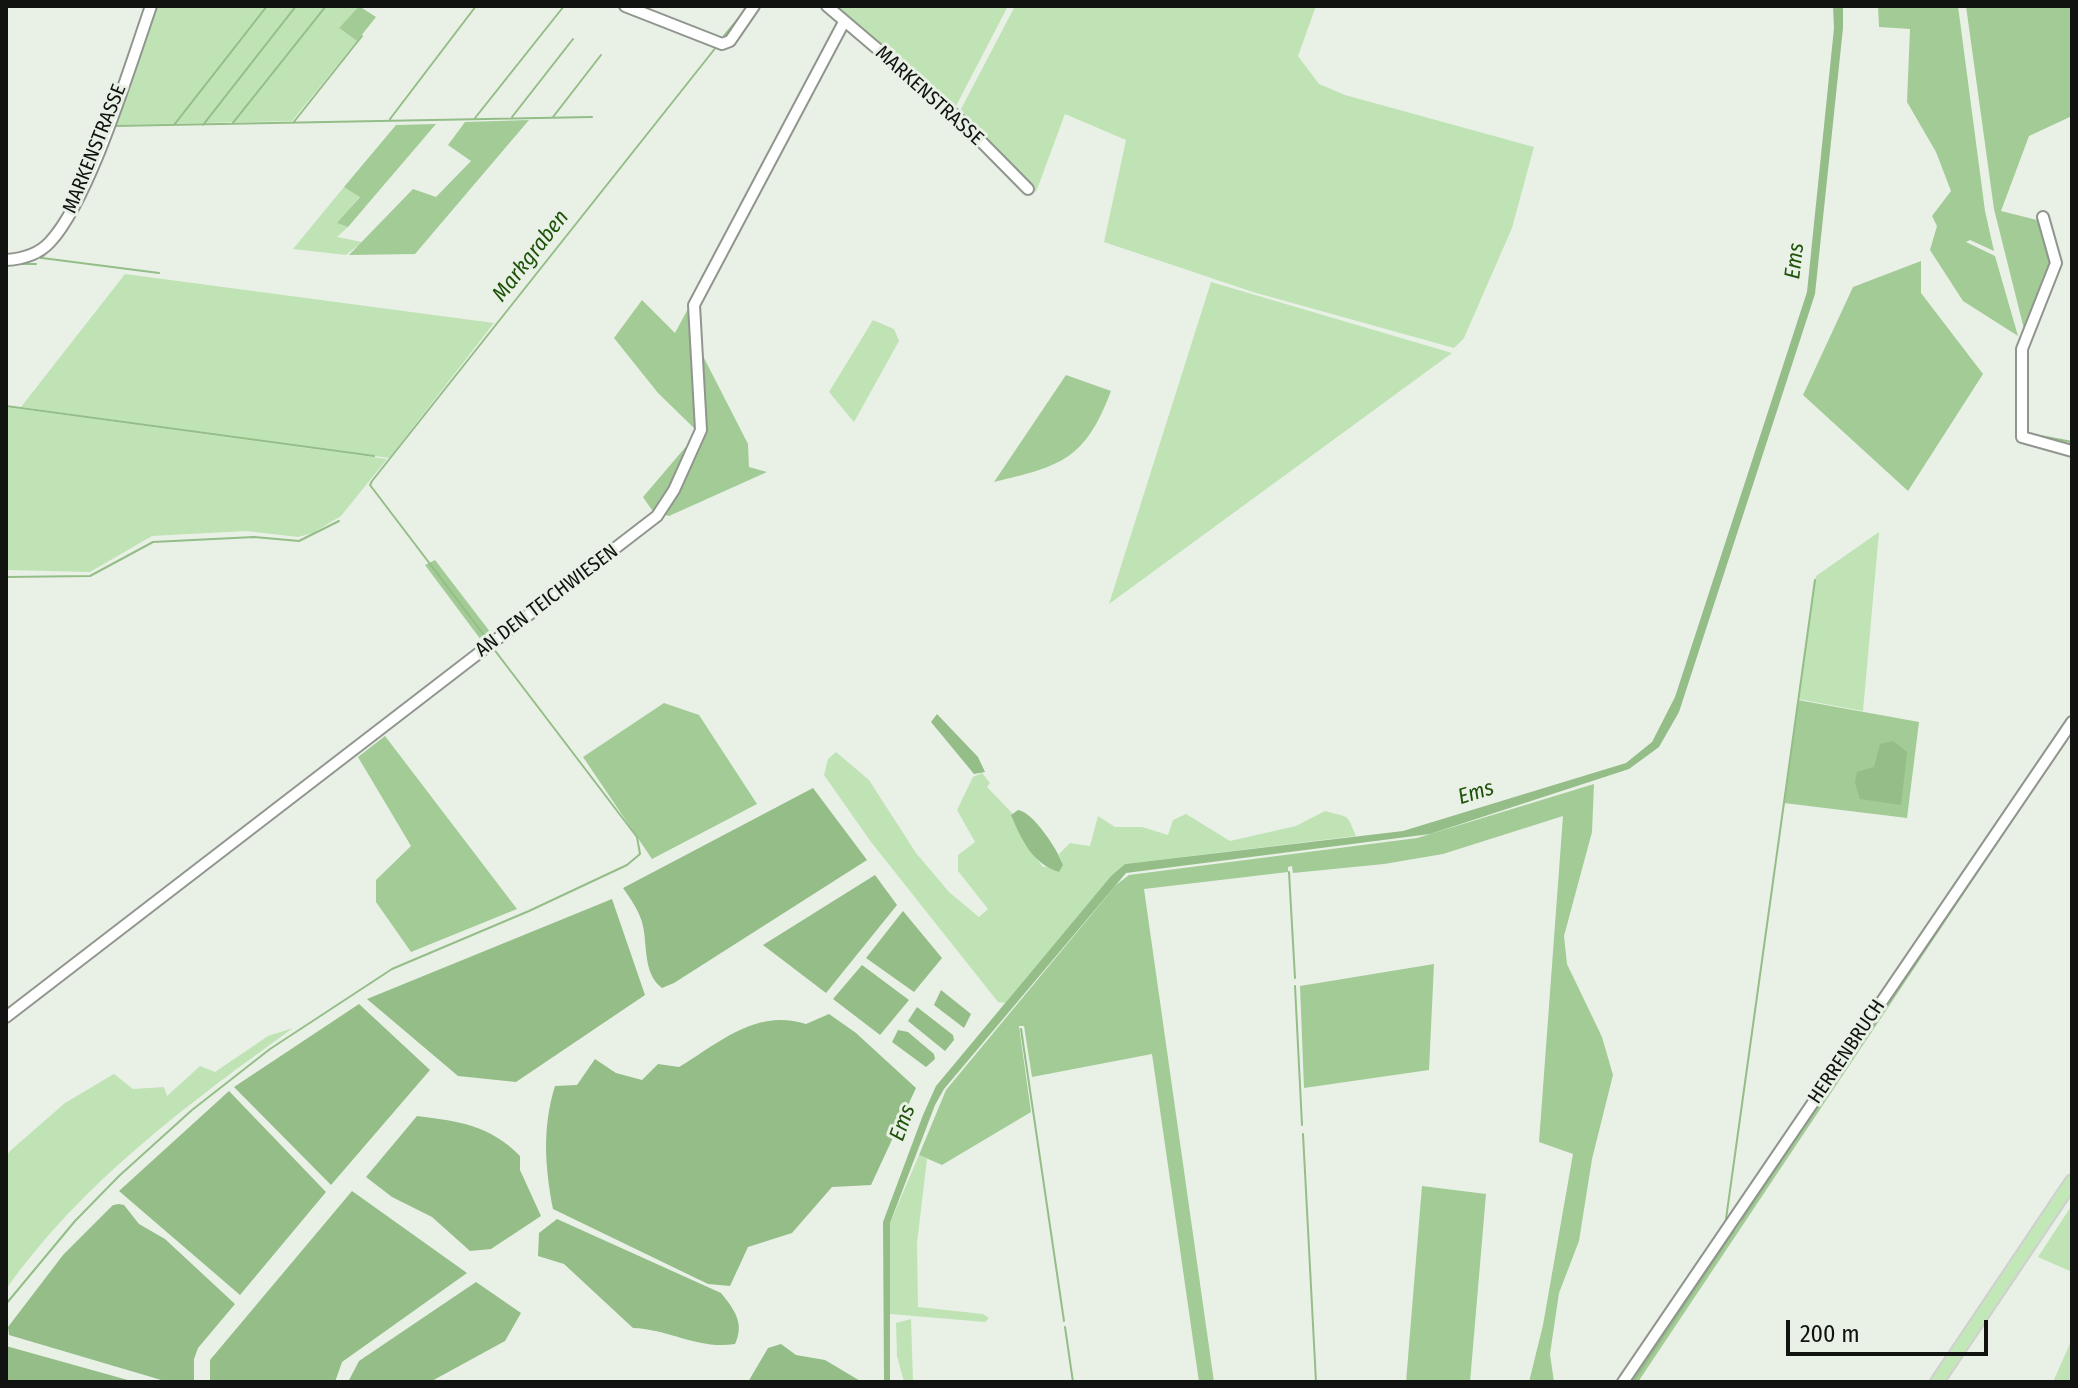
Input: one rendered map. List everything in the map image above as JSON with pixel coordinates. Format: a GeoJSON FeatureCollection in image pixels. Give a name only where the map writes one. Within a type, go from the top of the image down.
{"type":"FeatureCollection","features":[{"type":"Feature","properties":{"kind":"main road"},"geometry":{"type":"LineString","coordinates":[[1937,1382],[2072,1181]]}},
{"type":"Feature","properties":{"kind":"street","name":"MARKENSTRASSE"},"geometry":{"type":"LineString","coordinates":[[6,260],[35,253],[49,243],[65,222],[96,154],[151,6]]}},
{"type":"Feature","properties":{"kind":"street"},"geometry":{"type":"LineString","coordinates":[[625,6],[722,44],[730,41],[754,6]]}},
{"type":"Feature","properties":{"kind":"street","name":"MARKENSTRASSE"},"geometry":{"type":"LineString","coordinates":[[827,6],[955,115],[1028,189]]}},
{"type":"Feature","properties":{"kind":"street","name":"AN DEN TEICHWIESEN"},"geometry":{"type":"LineString","coordinates":[[6,1017],[657,516],[674,490],[701,430],[694,305],[844,22]]}},
{"type":"Feature","properties":{"kind":"street"},"geometry":{"type":"LineString","coordinates":[[2043,217],[2056,263],[2022,349],[2022,437],[2072,451]]}},
{"type":"Feature","properties":{"kind":"street","name":"HERRENBRUCH"},"geometry":{"type":"LineString","coordinates":[[1623,1382],[2072,722]]}},
{"type":"Feature","properties":{"kind":"shaded area"},"geometry":{"type":"Polygon","coordinates":[[[158,6],[359,6],[339,28],[357,41],[292,121],[113,125],[158,6]]]}},
{"type":"Feature","properties":{"kind":"shaded area"},"geometry":{"type":"Polygon","coordinates":[[[359,6],[376,17],[357,41],[339,28],[359,6]]]}},
{"type":"Feature","properties":{"kind":"shaded area"},"geometry":{"type":"Polygon","coordinates":[[[833,6],[1008,6],[956,106],[833,6]]]}},
{"type":"Feature","properties":{"kind":"shaded area"},"geometry":{"type":"Polygon","coordinates":[[[1015,6],[1316,6],[1298,56],[1319,84],[1345,95],[1534,147],[1512,228],[1464,338],[1454,348],[1253,292],[1104,242],[1126,140],[1065,114],[1036,192],[960,111],[1015,6]]]}},
{"type":"Feature","properties":{"kind":"shaded area"},"geometry":{"type":"Polygon","coordinates":[[[1833,6],[1843,6],[1843,28],[1815,294],[1679,712],[1659,747],[1629,769],[1430,834],[1126,873],[944,1089],[935,1105],[890,1223],[890,1382],[884,1382],[883,1222],[936,1086],[1111,876],[1125,864],[1403,831],[1626,763],[1652,742],[1675,697],[1807,292],[1834,28],[1833,6]]]}},
{"type":"Feature","properties":{"kind":"shaded area"},"geometry":{"type":"Polygon","coordinates":[[[1878,6],[1958,6],[1985,211],[1994,251],[1970,240],[1966,242],[1995,256],[2018,336],[1963,301],[1930,250],[1937,226],[1932,216],[1951,191],[1936,152],[1907,102],[1910,29],[1879,27],[1878,6]]]}},
{"type":"Feature","properties":{"kind":"shaded area"},"geometry":{"type":"Polygon","coordinates":[[[1966,6],[2072,6],[2072,116],[2029,136],[2001,211],[2041,221],[2054,263],[2025,333],[1994,209],[1966,6]]]}},
{"type":"Feature","properties":{"kind":"shaded area"},"geometry":{"type":"Polygon","coordinates":[[[529,120],[415,254],[349,255],[413,189],[436,197],[471,161],[448,145],[465,122],[529,120]]]}},
{"type":"Feature","properties":{"kind":"shaded area"},"geometry":{"type":"Polygon","coordinates":[[[436,124],[348,227],[337,223],[360,197],[344,187],[396,125],[436,124]]]}},
{"type":"Feature","properties":{"kind":"shaded area"},"geometry":{"type":"Polygon","coordinates":[[[344,187],[360,196],[338,223],[348,227],[337,237],[362,242],[346,255],[293,249],[344,187]]]}},
{"type":"Feature","properties":{"kind":"shaded area"},"geometry":{"type":"Polygon","coordinates":[[[1921,261],[1921,293],[1983,374],[1908,491],[1803,395],[1853,287],[1921,261]]]}},
{"type":"Feature","properties":{"kind":"shaded area"},"geometry":{"type":"Polygon","coordinates":[[[125,274],[494,323],[389,458],[21,407],[125,274]]]}},
{"type":"Feature","properties":{"kind":"shaded area"},"geometry":{"type":"Polygon","coordinates":[[[1211,282],[1452,353],[1109,604],[1211,282]]]}},
{"type":"Feature","properties":{"kind":"shaded area"},"geometry":{"type":"Polygon","coordinates":[[[642,300],[675,333],[690,305],[697,431],[658,393],[614,338],[642,300]]]}},
{"type":"Feature","properties":{"kind":"shaded area"},"geometry":{"type":"Polygon","coordinates":[[[873,320],[894,329],[899,341],[854,422],[829,392],[873,320]]]}},
{"type":"Feature","properties":{"kind":"shaded area"},"geometry":{"type":"Polygon","coordinates":[[[702,354],[748,444],[749,467],[767,472],[669,516],[662,514],[704,414],[702,354]]]}},
{"type":"Feature","properties":{"kind":"shaded area"},"geometry":{"type":"Polygon","coordinates":[[[1066,375],[1111,391],[1091,432],[1080,446],[1054,464],[994,482],[1066,375]]]}},
{"type":"Feature","properties":{"kind":"shaded area"},"geometry":{"type":"Polygon","coordinates":[[[6,407],[387,459],[341,516],[313,533],[298,537],[246,531],[152,536],[90,572],[6,570],[6,407]]]}},
{"type":"Feature","properties":{"kind":"shaded area"},"geometry":{"type":"Polygon","coordinates":[[[695,436],[669,492],[654,513],[643,497],[695,436]]]}},
{"type":"Feature","properties":{"kind":"shaded area"},"geometry":{"type":"Polygon","coordinates":[[[1879,532],[1863,711],[1798,699],[1816,576],[1879,532]]]}},
{"type":"Feature","properties":{"kind":"shaded area"},"geometry":{"type":"Polygon","coordinates":[[[435,560],[494,637],[484,644],[425,565],[435,560]]]}},
{"type":"Feature","properties":{"kind":"shaded area"},"geometry":{"type":"Polygon","coordinates":[[[1798,700],[1919,722],[1907,818],[1784,803],[1798,700]]]}},
{"type":"Feature","properties":{"kind":"shaded area"},"geometry":{"type":"Polygon","coordinates":[[[664,703],[699,715],[757,804],[652,859],[583,757],[664,703]]]}},
{"type":"Feature","properties":{"kind":"shaded area"},"geometry":{"type":"Polygon","coordinates":[[[937,714],[978,757],[985,772],[974,774],[931,722],[937,714]]]}},
{"type":"Feature","properties":{"kind":"shaded area"},"geometry":{"type":"Polygon","coordinates":[[[2072,724],[2072,732],[1638,1382],[1625,1382],[2072,724]]]}},
{"type":"Feature","properties":{"kind":"shaded area"},"geometry":{"type":"Polygon","coordinates":[[[385,736],[517,909],[411,952],[376,902],[376,880],[411,846],[358,757],[385,736]]]}},
{"type":"Feature","properties":{"kind":"shaded area"},"geometry":{"type":"Polygon","coordinates":[[[1893,741],[1907,752],[1901,805],[1860,799],[1855,782],[1857,772],[1874,767],[1880,744],[1893,741]]]}},
{"type":"Feature","properties":{"kind":"shaded area"},"geometry":{"type":"Polygon","coordinates":[[[836,752],[869,780],[916,853],[949,892],[979,917],[988,909],[958,871],[958,855],[975,842],[957,810],[973,777],[982,773],[990,783],[987,787],[1012,813],[1023,841],[1043,867],[1063,865],[1059,854],[1070,843],[1090,846],[1098,816],[1115,827],[1142,827],[1168,835],[1173,820],[1186,814],[1230,841],[1296,826],[1325,811],[1346,818],[1356,836],[1125,864],[1111,876],[1005,1003],[998,1002],[871,842],[824,775],[828,759],[836,752]]]}},
{"type":"Feature","properties":{"kind":"shaded area"},"geometry":{"type":"Polygon","coordinates":[[[1594,784],[1592,832],[1564,936],[1567,964],[1602,1037],[1613,1075],[1592,1159],[1579,1241],[1559,1293],[1550,1354],[1554,1382],[1529,1382],[1543,1325],[1573,1154],[1539,1142],[1563,816],[1443,854],[1384,864],[1293,873],[1292,866],[1288,867],[1288,872],[1144,889],[1214,1382],[1199,1382],[1152,1054],[1032,1077],[1024,1026],[1019,1026],[1031,1112],[942,1165],[919,1155],[946,1090],[1116,885],[1129,875],[1417,838],[1594,784]]]}},
{"type":"Feature","properties":{"kind":"shaded area"},"geometry":{"type":"Polygon","coordinates":[[[813,788],[867,860],[662,988],[648,966],[640,917],[623,888],[813,788]]]}},
{"type":"Feature","properties":{"kind":"shaded area"},"geometry":{"type":"Polygon","coordinates":[[[1018,810],[1031,817],[1051,842],[1063,865],[1059,872],[1042,863],[1029,850],[1011,815],[1018,810]]]}},
{"type":"Feature","properties":{"kind":"shaded area"},"geometry":{"type":"Polygon","coordinates":[[[875,875],[897,905],[826,993],[763,945],[875,875]]]}},
{"type":"Feature","properties":{"kind":"shaded area"},"geometry":{"type":"Polygon","coordinates":[[[612,899],[645,995],[516,1082],[458,1076],[367,999],[612,899]]]}},
{"type":"Feature","properties":{"kind":"shaded area"},"geometry":{"type":"Polygon","coordinates":[[[903,911],[942,958],[914,992],[866,958],[903,911]]]}},
{"type":"Feature","properties":{"kind":"shaded area"},"geometry":{"type":"Polygon","coordinates":[[[1434,964],[1429,1070],[1304,1088],[1300,986],[1434,964]]]}},
{"type":"Feature","properties":{"kind":"shaded area"},"geometry":{"type":"Polygon","coordinates":[[[862,965],[909,1000],[880,1035],[833,999],[862,965]]]}},
{"type":"Feature","properties":{"kind":"shaded area"},"geometry":{"type":"Polygon","coordinates":[[[941,990],[971,1014],[964,1028],[934,1005],[941,990]]]}},
{"type":"Feature","properties":{"kind":"shaded area"},"geometry":{"type":"Polygon","coordinates":[[[359,1004],[430,1070],[331,1185],[234,1087],[359,1004]]]}},
{"type":"Feature","properties":{"kind":"shaded area"},"geometry":{"type":"Polygon","coordinates":[[[917,1007],[953,1035],[954,1040],[945,1051],[908,1021],[917,1007]]]}},
{"type":"Feature","properties":{"kind":"shaded area"},"geometry":{"type":"Polygon","coordinates":[[[829,1014],[856,1033],[916,1088],[871,1185],[832,1187],[792,1233],[748,1247],[730,1286],[708,1284],[553,1209],[546,1148],[548,1117],[555,1086],[577,1085],[595,1059],[616,1073],[642,1080],[658,1064],[679,1067],[724,1038],[755,1024],[788,1020],[806,1024],[829,1014]]]}},
{"type":"Feature","properties":{"kind":"shaded area"},"geometry":{"type":"Polygon","coordinates":[[[293,1028],[176,1116],[102,1180],[36,1250],[6,1289],[6,1156],[11,1150],[65,1103],[114,1074],[133,1089],[164,1087],[167,1096],[200,1066],[215,1072],[268,1036],[293,1028]]]}},
{"type":"Feature","properties":{"kind":"shaded area"},"geometry":{"type":"Polygon","coordinates":[[[898,1030],[908,1032],[934,1054],[935,1059],[926,1067],[892,1042],[898,1030]]]}},
{"type":"Feature","properties":{"kind":"shaded area"},"geometry":{"type":"Polygon","coordinates":[[[229,1091],[326,1192],[240,1295],[119,1191],[229,1091]]]}},
{"type":"Feature","properties":{"kind":"shaded area"},"geometry":{"type":"Polygon","coordinates":[[[417,1116],[473,1126],[509,1146],[520,1156],[520,1170],[541,1216],[491,1249],[470,1251],[432,1217],[392,1197],[366,1177],[417,1116]]]}},
{"type":"Feature","properties":{"kind":"shaded area"},"geometry":{"type":"Polygon","coordinates":[[[919,1155],[927,1159],[917,1243],[918,1307],[983,1314],[989,1318],[985,1322],[890,1314],[890,1223],[919,1155]]]}},
{"type":"Feature","properties":{"kind":"shaded area"},"geometry":{"type":"Polygon","coordinates":[[[1422,1186],[1486,1194],[1470,1382],[1406,1382],[1422,1186]]]}},
{"type":"Feature","properties":{"kind":"shaded area"},"geometry":{"type":"Polygon","coordinates":[[[352,1191],[467,1273],[342,1362],[335,1382],[210,1382],[210,1360],[352,1191]]]}},
{"type":"Feature","properties":{"kind":"shaded area"},"geometry":{"type":"Polygon","coordinates":[[[113,1205],[124,1205],[139,1224],[165,1239],[235,1304],[198,1348],[194,1359],[194,1382],[168,1382],[9,1335],[8,1327],[63,1255],[113,1205]]]}},
{"type":"Feature","properties":{"kind":"shaded area"},"geometry":{"type":"Polygon","coordinates":[[[2072,1205],[2072,1272],[2038,1257],[2072,1205]]]}},
{"type":"Feature","properties":{"kind":"shaded area"},"geometry":{"type":"Polygon","coordinates":[[[557,1219],[721,1293],[734,1311],[738,1323],[735,1344],[696,1342],[633,1328],[564,1264],[538,1256],[539,1233],[557,1219]]]}},
{"type":"Feature","properties":{"kind":"shaded area"},"geometry":{"type":"Polygon","coordinates":[[[476,1282],[521,1313],[505,1341],[430,1382],[348,1382],[359,1361],[476,1282]]]}},
{"type":"Feature","properties":{"kind":"shaded area"},"geometry":{"type":"Polygon","coordinates":[[[911,1319],[913,1382],[904,1382],[897,1356],[896,1323],[911,1319]]]}},
{"type":"Feature","properties":{"kind":"shaded area"},"geometry":{"type":"Polygon","coordinates":[[[2072,1339],[2072,1382],[2053,1382],[2072,1339]]]}},
{"type":"Feature","properties":{"kind":"shaded area"},"geometry":{"type":"Polygon","coordinates":[[[781,1344],[796,1355],[825,1360],[862,1382],[748,1382],[768,1348],[781,1344]]]}},
{"type":"Feature","properties":{"kind":"shaded area"},"geometry":{"type":"Polygon","coordinates":[[[6,1346],[135,1382],[6,1382],[6,1346]]]}},
{"type":"Feature","properties":{"kind":"waterway"},"geometry":{"type":"LineString","coordinates":[[152,20],[157,6]]}},
{"type":"Feature","properties":{"kind":"waterway"},"geometry":{"type":"LineString","coordinates":[[174,125],[267,6]]}},
{"type":"Feature","properties":{"kind":"waterway"},"geometry":{"type":"LineString","coordinates":[[203,125],[296,6]]}},
{"type":"Feature","properties":{"kind":"waterway"},"geometry":{"type":"LineString","coordinates":[[232,124],[326,6]]}},
{"type":"Feature","properties":{"kind":"waterway"},"geometry":{"type":"LineString","coordinates":[[390,119],[476,6]]}},
{"type":"Feature","properties":{"kind":"waterway"},"geometry":{"type":"LineString","coordinates":[[475,118],[564,6]]}},
{"type":"Feature","properties":{"kind":"waterway","name":"Markgraben"},"geometry":{"type":"LineString","coordinates":[[724,36],[748,7]]}},
{"type":"Feature","properties":{"kind":"waterway"},"geometry":{"type":"LineString","coordinates":[[293,123],[362,36]]}},
{"type":"Feature","properties":{"kind":"waterway"},"geometry":{"type":"LineString","coordinates":[[512,117],[573,39]]}},
{"type":"Feature","properties":{"kind":"waterway","name":"Markgraben"},"geometry":{"type":"LineString","coordinates":[[487,639],[370,485],[717,46]]}},
{"type":"Feature","properties":{"kind":"waterway"},"geometry":{"type":"LineString","coordinates":[[553,117],[601,55]]}},
{"type":"Feature","properties":{"kind":"waterway"},"geometry":{"type":"LineString","coordinates":[[113,126],[592,117]]}},
{"type":"Feature","properties":{"kind":"waterway"},"geometry":{"type":"LineString","coordinates":[[41,258],[48,251]]}},
{"type":"Feature","properties":{"kind":"waterway"},"geometry":{"type":"LineString","coordinates":[[42,258],[159,273]]}},
{"type":"Feature","properties":{"kind":"waterway"},"geometry":{"type":"LineString","coordinates":[[9,264],[36,264]]}},
{"type":"Feature","properties":{"kind":"waterway"},"geometry":{"type":"LineString","coordinates":[[6,406],[374,456]]}},
{"type":"Feature","properties":{"kind":"waterway"},"geometry":{"type":"LineString","coordinates":[[2035,435],[2072,442]]}},
{"type":"Feature","properties":{"kind":"waterway","name":"Markgraben"},"geometry":{"type":"LineString","coordinates":[[6,577],[90,576],[153,542],[254,537],[299,541],[339,521]]}},
{"type":"Feature","properties":{"kind":"waterway"},"geometry":{"type":"LineString","coordinates":[[1726,1219],[1815,580]]}},
{"type":"Feature","properties":{"kind":"waterway"},"geometry":{"type":"LineString","coordinates":[[6,1304],[75,1221],[119,1176],[192,1110],[270,1049],[392,969],[529,911],[627,865],[640,854],[637,837],[493,648]]}},
{"type":"Feature","properties":{"kind":"waterway"},"geometry":{"type":"LineString","coordinates":[[1289,872],[1295,978]]}},
{"type":"Feature","properties":{"kind":"waterway"},"geometry":{"type":"LineString","coordinates":[[1825,1096],[1939,927]]}},
{"type":"Feature","properties":{"kind":"waterway"},"geometry":{"type":"LineString","coordinates":[[1295,986],[1302,1125]]}},
{"type":"Feature","properties":{"kind":"waterway"},"geometry":{"type":"LineString","coordinates":[[1021,1029],[1064,1321]]}},
{"type":"Feature","properties":{"kind":"waterway"},"geometry":{"type":"LineString","coordinates":[[1742,1220],[1815,1110]]}},
{"type":"Feature","properties":{"kind":"waterway"},"geometry":{"type":"LineString","coordinates":[[1303,1134],[1316,1382]]}},
{"type":"Feature","properties":{"kind":"waterway"},"geometry":{"type":"LineString","coordinates":[[1633,1382],[1734,1231]]}},
{"type":"Feature","properties":{"kind":"waterway"},"geometry":{"type":"LineString","coordinates":[[1065,1327],[1073,1382]]}},
{"type":"Feature","properties":{"kind":"water label","name":"Ems"},"geometry":{"type":"Point","coordinates":[1795,261]}},
{"type":"Feature","properties":{"kind":"water label","name":"Ems"},"geometry":{"type":"Point","coordinates":[1476,793]}},
{"type":"Feature","properties":{"kind":"water label","name":"Ems"},"geometry":{"type":"Point","coordinates":[903,1123]}}]}
